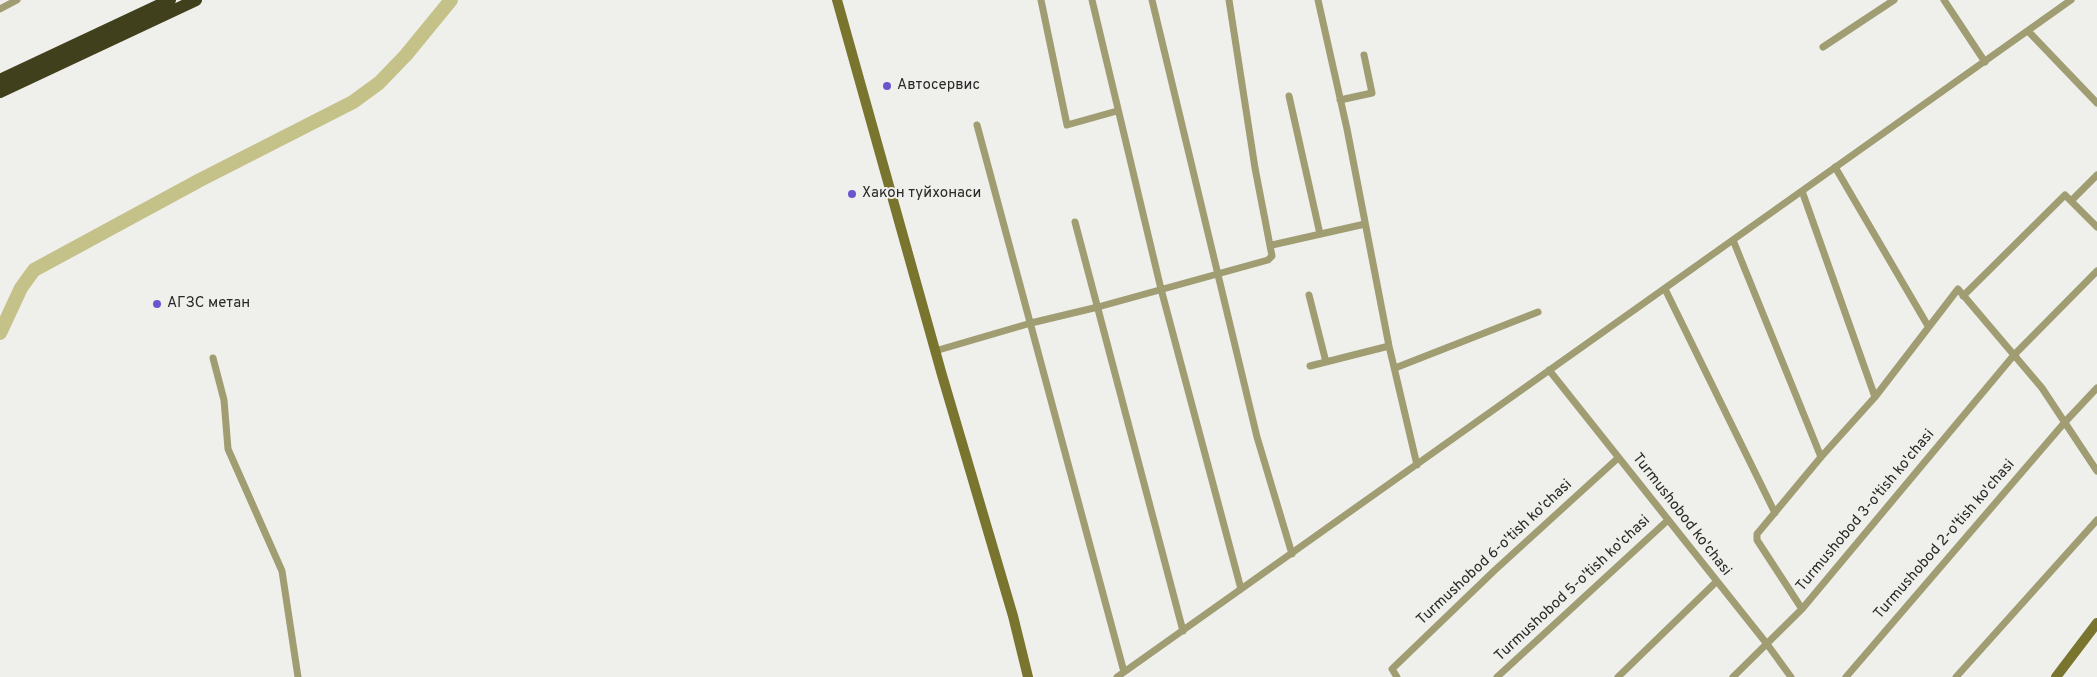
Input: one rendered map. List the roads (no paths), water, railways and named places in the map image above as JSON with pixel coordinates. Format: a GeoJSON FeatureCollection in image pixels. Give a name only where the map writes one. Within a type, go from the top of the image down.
{"type":"FeatureCollection","features":[{"type":"Feature","properties":{"kind":"highway"},"geometry":{"type":"LineString","coordinates":[[0,92],[196,0]]}},
{"type":"Feature","properties":{"kind":"highway"},"geometry":{"type":"LineString","coordinates":[[0,80],[165,1]]}},
{"type":"Feature","properties":{"kind":"main road"},"geometry":{"type":"LineString","coordinates":[[837,0],[900,219],[935,351],[1013,616],[1028,677]]}},
{"type":"Feature","properties":{"kind":"main road"},"geometry":{"type":"LineString","coordinates":[[2056,677],[2097,624]]}},
{"type":"Feature","properties":{"kind":"street"},"geometry":{"type":"LineString","coordinates":[[0,9],[17,0]]}},
{"type":"Feature","properties":{"kind":"street"},"geometry":{"type":"LineString","coordinates":[[1041,0],[1067,125],[1117,111]]}},
{"type":"Feature","properties":{"kind":"street"},"geometry":{"type":"LineString","coordinates":[[1092,0],[1161,289],[1241,589]]}},
{"type":"Feature","properties":{"kind":"street"},"geometry":{"type":"LineString","coordinates":[[1152,0],[1257,437],[1292,554]]}},
{"type":"Feature","properties":{"kind":"street"},"geometry":{"type":"LineString","coordinates":[[935,351],[1030,323],[1098,307],[1268,260],[1272,256],[1272,245],[1255,168],[1229,0]]}},
{"type":"Feature","properties":{"kind":"street"},"geometry":{"type":"LineString","coordinates":[[1318,0],[1389,346],[1417,465]]}},
{"type":"Feature","properties":{"kind":"street"},"geometry":{"type":"LineString","coordinates":[[1823,47],[1894,0]]}},
{"type":"Feature","properties":{"kind":"street"},"geometry":{"type":"LineString","coordinates":[[1944,0],[1985,62]]}},
{"type":"Feature","properties":{"kind":"street"},"geometry":{"type":"LineString","coordinates":[[1117,677],[2071,0]]}},
{"type":"Feature","properties":{"kind":"street"},"geometry":{"type":"LineString","coordinates":[[2028,31],[2097,103]]}},
{"type":"Feature","properties":{"kind":"street"},"geometry":{"type":"LineString","coordinates":[[1340,100],[1372,93],[1364,55]]}},
{"type":"Feature","properties":{"kind":"street"},"geometry":{"type":"LineString","coordinates":[[1289,96],[1320,234]]}},
{"type":"Feature","properties":{"kind":"street"},"geometry":{"type":"LineString","coordinates":[[977,125],[1124,672]]}},
{"type":"Feature","properties":{"kind":"street"},"geometry":{"type":"LineString","coordinates":[[1835,167],[1928,326]]}},
{"type":"Feature","properties":{"kind":"street"},"geometry":{"type":"LineString","coordinates":[[2071,201],[2097,175]]}},
{"type":"Feature","properties":{"kind":"street"},"geometry":{"type":"LineString","coordinates":[[1802,190],[1876,397]]}},
{"type":"Feature","properties":{"kind":"street"},"geometry":{"type":"LineString","coordinates":[[1963,296],[2065,195],[2097,227]]}},
{"type":"Feature","properties":{"kind":"street"},"geometry":{"type":"LineString","coordinates":[[1075,222],[1183,631]]}},
{"type":"Feature","properties":{"kind":"street"},"geometry":{"type":"LineString","coordinates":[[1272,245],[1365,224]]}},
{"type":"Feature","properties":{"kind":"street"},"geometry":{"type":"LineString","coordinates":[[1733,240],[1821,457]]}},
{"type":"Feature","properties":{"kind":"street","name":"Turmushobod 3-o'tish ko'chasi"},"geometry":{"type":"LineString","coordinates":[[1733,677],[1802,609],[2014,355],[2097,271]]}},
{"type":"Feature","properties":{"kind":"street"},"geometry":{"type":"LineString","coordinates":[[1664,289],[1775,513]]}},
{"type":"Feature","properties":{"kind":"street"},"geometry":{"type":"LineString","coordinates":[[1802,609],[1757,540],[1757,534],[1821,457],[1876,397],[1928,326],[1958,289],[2042,388],[2097,471]]}},
{"type":"Feature","properties":{"kind":"street"},"geometry":{"type":"LineString","coordinates":[[1309,295],[1326,362]]}},
{"type":"Feature","properties":{"kind":"street"},"geometry":{"type":"LineString","coordinates":[[1395,368],[1538,312]]}},
{"type":"Feature","properties":{"kind":"street"},"geometry":{"type":"LineString","coordinates":[[1310,366],[1389,346]]}},
{"type":"Feature","properties":{"kind":"street"},"geometry":{"type":"LineString","coordinates":[[213,358],[224,400],[228,449],[282,571],[298,677]]}},
{"type":"Feature","properties":{"kind":"street","name":"Turmushobod ko'chasi"},"geometry":{"type":"LineString","coordinates":[[1549,370],[1767,644],[1791,677]]}},
{"type":"Feature","properties":{"kind":"street","name":"Turmushobod 2-o'tish ko'chasi"},"geometry":{"type":"LineString","coordinates":[[1846,677],[2065,422],[2097,388]]}},
{"type":"Feature","properties":{"kind":"street","name":"Turmushobod 6-o'tish ko'chasi"},"geometry":{"type":"LineString","coordinates":[[1397,677],[1392,669],[1494,570],[1618,458]]}},
{"type":"Feature","properties":{"kind":"street","name":"Turmushobod 5-o'tish ko'chasi"},"geometry":{"type":"LineString","coordinates":[[1497,677],[1668,520]]}},
{"type":"Feature","properties":{"kind":"street"},"geometry":{"type":"LineString","coordinates":[[1956,677],[2097,520]]}},
{"type":"Feature","properties":{"kind":"street"},"geometry":{"type":"LineString","coordinates":[[1618,677],[1716,582]]}},
{"type":"Feature","properties":{"kind":"waterway"},"geometry":{"type":"LineString","coordinates":[[0,333],[21,288],[34,270],[200,180],[353,102],[379,83],[406,55],[451,0]]}},
{"type":"Feature","properties":{"kind":"place","name":"Автосервис"},"geometry":{"type":"Point","coordinates":[887,86]}},
{"type":"Feature","properties":{"kind":"place","name":"Хакон туйхонаси"},"geometry":{"type":"Point","coordinates":[852,194]}},
{"type":"Feature","properties":{"kind":"place","name":"АГЗС метан"},"geometry":{"type":"Point","coordinates":[157,304]}}]}
